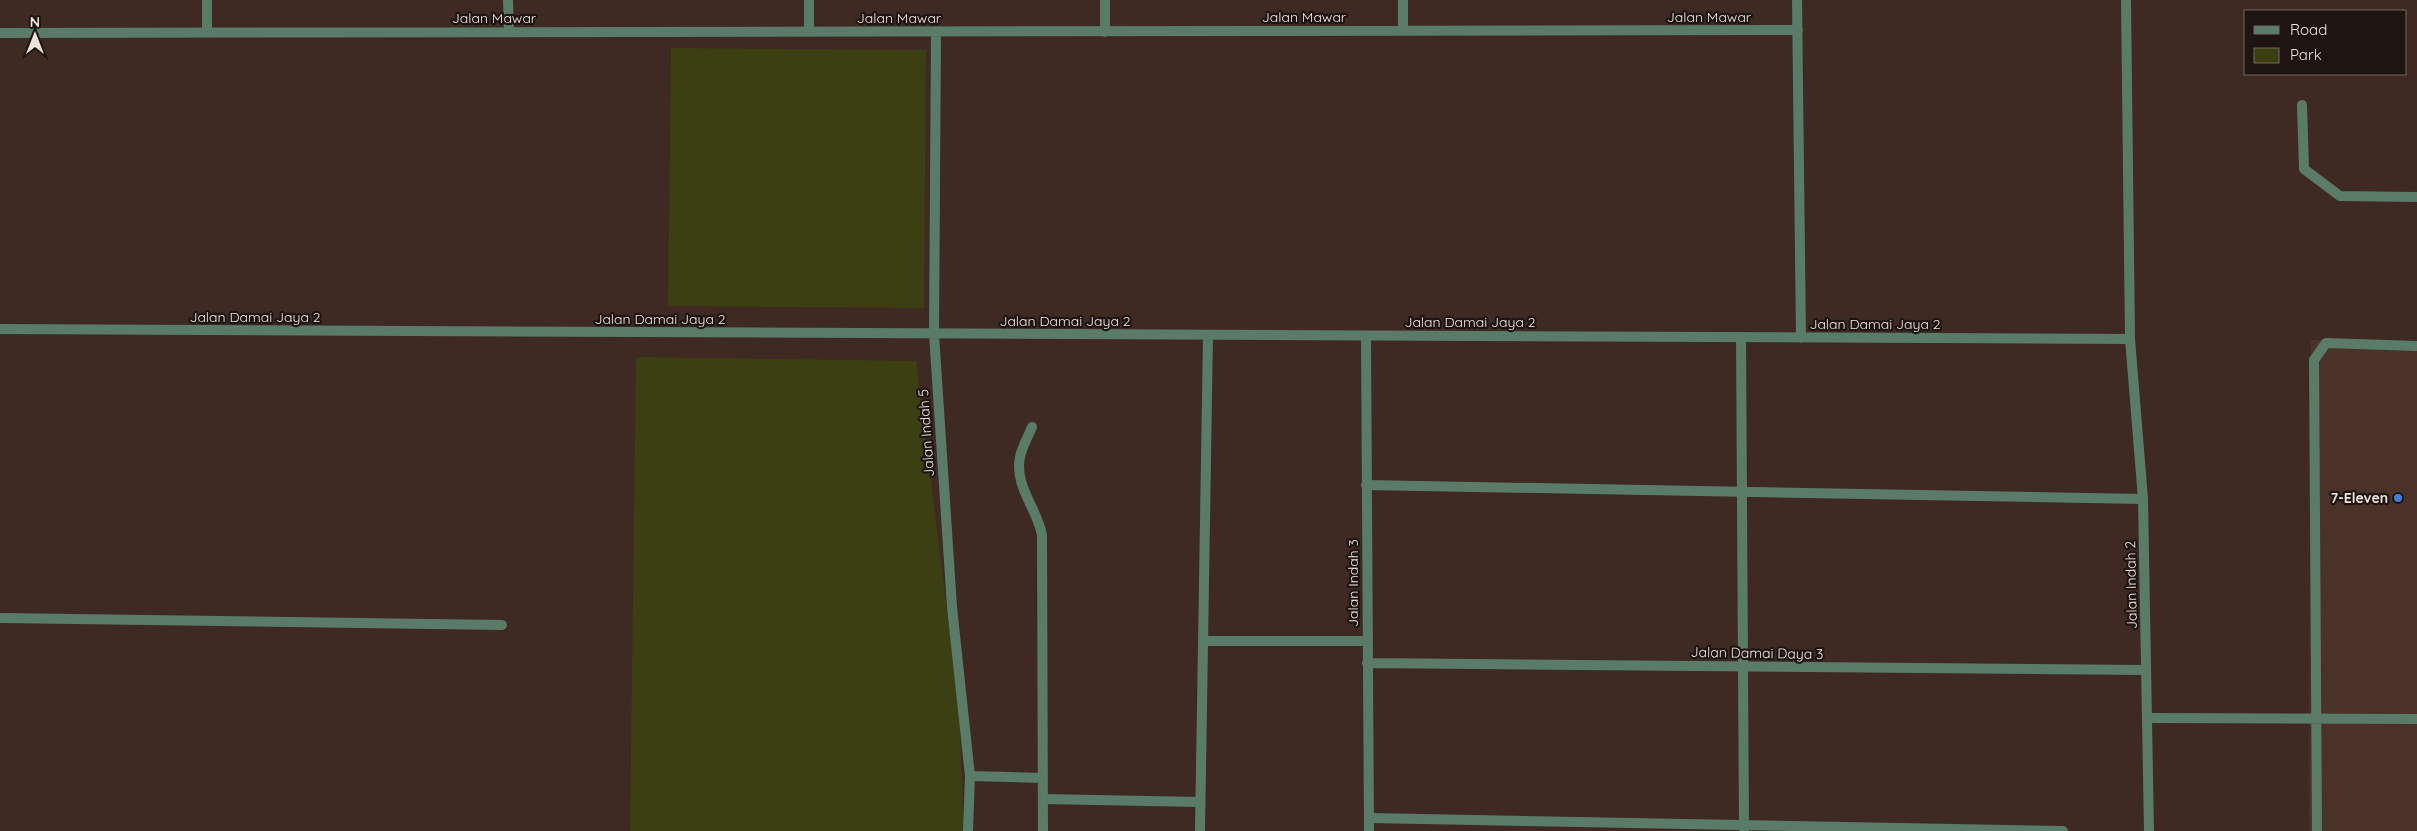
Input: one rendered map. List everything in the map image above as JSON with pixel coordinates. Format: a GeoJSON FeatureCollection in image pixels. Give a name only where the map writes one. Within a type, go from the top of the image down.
{"type":"FeatureCollection","features":[{"type":"Feature","properties":{"kind":"street"},"geometry":{"type":"LineString","coordinates":[[207,0],[207,32]]}},
{"type":"Feature","properties":{"kind":"street"},"geometry":{"type":"LineString","coordinates":[[508,0],[509,32]]}},
{"type":"Feature","properties":{"kind":"street"},"geometry":{"type":"LineString","coordinates":[[809,0],[809,32]]}},
{"type":"Feature","properties":{"kind":"street"},"geometry":{"type":"LineString","coordinates":[[1105,0],[1105,32]]}},
{"type":"Feature","properties":{"kind":"street"},"geometry":{"type":"LineString","coordinates":[[1403,0],[1403,31]]}},
{"type":"Feature","properties":{"kind":"street"},"geometry":{"type":"LineString","coordinates":[[1797,0],[1801,338]]}},
{"type":"Feature","properties":{"kind":"street","name":"Jalan Indah 2"},"geometry":{"type":"LineString","coordinates":[[2126,0],[2130,339],[2143,499],[2149,831]]}},
{"type":"Feature","properties":{"kind":"street","name":"Jalan Mawar"},"geometry":{"type":"LineString","coordinates":[[0,32],[1798,30]]}},
{"type":"Feature","properties":{"kind":"street","name":"Jalan Indah 5"},"geometry":{"type":"LineString","coordinates":[[936,32],[934,334],[952,607],[970,776],[968,831]]}},
{"type":"Feature","properties":{"kind":"street"},"geometry":{"type":"LineString","coordinates":[[2302,105],[2304,169],[2340,196],[2417,197]]}},
{"type":"Feature","properties":{"kind":"street","name":"Jalan Damai Jaya 2"},"geometry":{"type":"LineString","coordinates":[[0,330],[2130,339]]}},
{"type":"Feature","properties":{"kind":"street"},"geometry":{"type":"LineString","coordinates":[[1200,831],[1205,641],[1208,335]]}},
{"type":"Feature","properties":{"kind":"street","name":"Jalan Indah 3"},"geometry":{"type":"LineString","coordinates":[[1366,336],[1369,831]]}},
{"type":"Feature","properties":{"kind":"street"},"geometry":{"type":"LineString","coordinates":[[1741,337],[1744,828]]}},
{"type":"Feature","properties":{"kind":"street"},"geometry":{"type":"LineString","coordinates":[[2317,831],[2314,360],[2326,343],[2417,346]]}},
{"type":"Feature","properties":{"kind":"street"},"geometry":{"type":"LineString","coordinates":[[1032,427],[1020,456],[1019,472],[1022,488],[1040,522],[1042,536],[1043,831]]}},
{"type":"Feature","properties":{"kind":"street"},"geometry":{"type":"LineString","coordinates":[[1366,485],[2143,499]]}},
{"type":"Feature","properties":{"kind":"street"},"geometry":{"type":"LineString","coordinates":[[0,618],[502,625]]}},
{"type":"Feature","properties":{"kind":"street"},"geometry":{"type":"LineString","coordinates":[[1205,641],[1367,641]]}},
{"type":"Feature","properties":{"kind":"street","name":"Jalan Damai Daya 3"},"geometry":{"type":"LineString","coordinates":[[1367,663],[2146,670]]}},
{"type":"Feature","properties":{"kind":"street"},"geometry":{"type":"LineString","coordinates":[[2147,718],[2417,719]]}},
{"type":"Feature","properties":{"kind":"street"},"geometry":{"type":"LineString","coordinates":[[970,776],[1042,778]]}},
{"type":"Feature","properties":{"kind":"street"},"geometry":{"type":"LineString","coordinates":[[1043,799],[1200,802]]}},
{"type":"Feature","properties":{"kind":"street"},"geometry":{"type":"LineString","coordinates":[[1369,818],[1744,828],[2063,831]]}},
{"type":"Feature","properties":{"kind":"shaded area"},"geometry":{"type":"Polygon","coordinates":[[[2311,340],[2417,341],[2417,831],[2309,831],[2311,340]]]}},
{"type":"Feature","properties":{"kind":"green space"},"geometry":{"type":"Polygon","coordinates":[[[671,48],[926,50],[924,308],[668,306],[671,48]]]}},
{"type":"Feature","properties":{"kind":"green space"},"geometry":{"type":"Polygon","coordinates":[[[636,357],[916,361],[959,707],[964,831],[630,831],[636,357]]]}},
{"type":"Feature","properties":{"kind":"place","name":"7-Eleven"},"geometry":{"type":"Point","coordinates":[2398,498]}}]}
